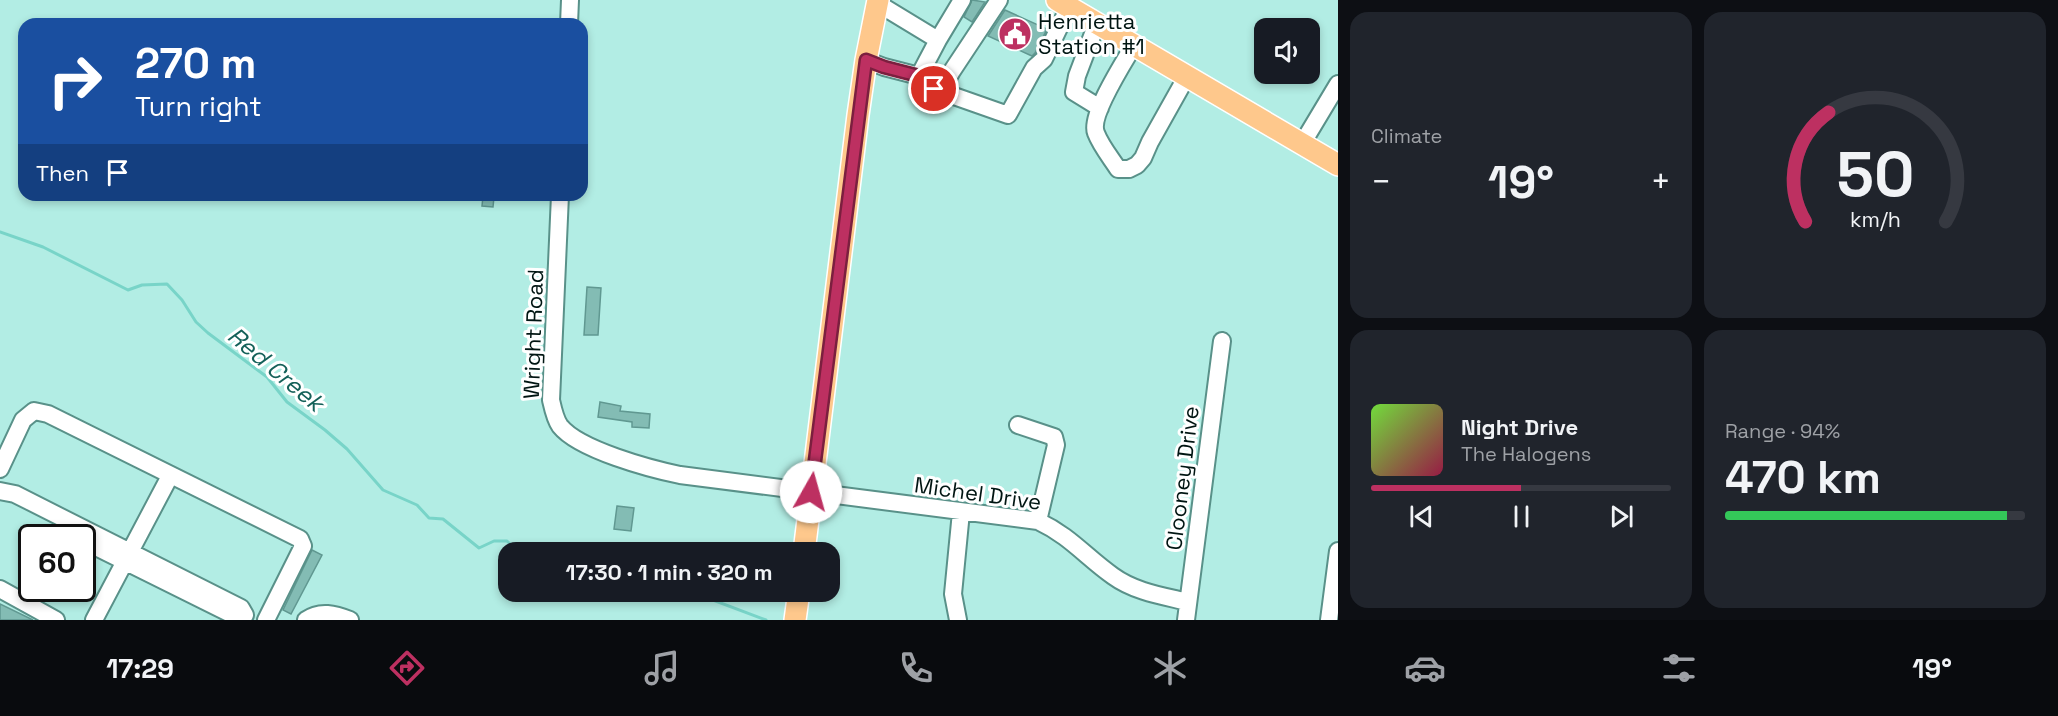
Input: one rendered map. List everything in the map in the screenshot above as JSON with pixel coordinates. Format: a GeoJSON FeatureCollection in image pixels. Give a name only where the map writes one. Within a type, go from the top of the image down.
{"type":"FeatureCollection","features":[{"type":"Feature","properties":{"kind":"main road"},"geometry":{"type":"LineString","coordinates":[[805,542],[866,60],[877,1]]}},
{"type":"Feature","properties":{"kind":"main road"},"geometry":{"type":"LineString","coordinates":[[1078,9],[1134,45],[1338,165]]}},
{"type":"Feature","properties":{"kind":"main road"},"geometry":{"type":"LineString","coordinates":[[795,620],[797,602]]}},
{"type":"Feature","properties":{"kind":"street"},"geometry":{"type":"LineString","coordinates":[[569,18],[570,0]]}},
{"type":"Feature","properties":{"kind":"street"},"geometry":{"type":"LineString","coordinates":[[919,76],[962,0]]}},
{"type":"Feature","properties":{"kind":"street"},"geometry":{"type":"LineString","coordinates":[[941,91],[999,0]]}},
{"type":"Feature","properties":{"kind":"street"},"geometry":{"type":"LineString","coordinates":[[877,1],[938,40]]}},
{"type":"Feature","properties":{"kind":"street"},"geometry":{"type":"LineString","coordinates":[[866,60],[919,76],[934,89],[1008,115],[1034,69],[1044,59],[1078,9]]}},
{"type":"Feature","properties":{"kind":"street"},"geometry":{"type":"LineString","coordinates":[[1078,9],[1077,76],[1074,92],[1100,108]]}},
{"type":"Feature","properties":{"kind":"street"},"geometry":{"type":"LineString","coordinates":[[1134,45],[1100,108],[1095,124],[1096,132],[1118,169],[1129,169],[1143,158],[1150,141],[1187,76]]}},
{"type":"Feature","properties":{"kind":"street"},"geometry":{"type":"LineString","coordinates":[[1302,144],[1338,84]]}},
{"type":"Feature","properties":{"kind":"street","name":"Wright Road"},"geometry":{"type":"LineString","coordinates":[[560,201],[551,400],[560,426],[586,444],[649,468],[680,475],[811,492]]}},
{"type":"Feature","properties":{"kind":"street","name":"Clooney Drive"},"geometry":{"type":"LineString","coordinates":[[1186,620],[1222,341]]}},
{"type":"Feature","properties":{"kind":"street"},"geometry":{"type":"LineString","coordinates":[[0,469],[23,420],[34,411],[48,414],[300,539],[303,546],[266,620]]}},
{"type":"Feature","properties":{"kind":"street"},"geometry":{"type":"LineString","coordinates":[[1018,425],[1054,437],[1056,445],[1038,521]]}},
{"type":"Feature","properties":{"kind":"street"},"geometry":{"type":"LineString","coordinates":[[94,620],[170,476]]}},
{"type":"Feature","properties":{"kind":"street"},"geometry":{"type":"LineString","coordinates":[[2,492],[15,494],[237,617],[250,617]]}},
{"type":"Feature","properties":{"kind":"street"},"geometry":{"type":"LineString","coordinates":[[2,492],[10,503],[51,524]]}},
{"type":"Feature","properties":{"kind":"street","name":"Michel Drive"},"geometry":{"type":"LineString","coordinates":[[811,492],[1038,521],[1057,530],[1113,576],[1125,583],[1154,594],[1188,602]]}},
{"type":"Feature","properties":{"kind":"street"},"geometry":{"type":"LineString","coordinates":[[958,620],[953,594],[961,512]]}},
{"type":"Feature","properties":{"kind":"street"},"geometry":{"type":"LineString","coordinates":[[96,545],[128,557]]}},
{"type":"Feature","properties":{"kind":"street"},"geometry":{"type":"LineString","coordinates":[[1329,620],[1338,551]]}},
{"type":"Feature","properties":{"kind":"street"},"geometry":{"type":"LineString","coordinates":[[0,589],[56,620]]}},
{"type":"Feature","properties":{"kind":"street"},"geometry":{"type":"LineString","coordinates":[[306,620],[320,614],[337,615],[350,620]]}},
{"type":"Feature","properties":{"kind":"building"},"geometry":{"type":"Polygon","coordinates":[[[972,0],[985,2],[972,22],[964,17],[972,0]]]}},
{"type":"Feature","properties":{"kind":"building","name":"Henrietta Station #1"},"geometry":{"type":"Polygon","coordinates":[[[1005,10],[1047,29],[1032,56],[988,36],[1005,10]]]}},
{"type":"Feature","properties":{"kind":"building"},"geometry":{"type":"Polygon","coordinates":[[[482,201],[494,201],[493,207],[482,206],[482,201]]]}},
{"type":"Feature","properties":{"kind":"building"},"geometry":{"type":"Polygon","coordinates":[[[587,287],[601,288],[598,335],[584,335],[587,287]]]}},
{"type":"Feature","properties":{"kind":"building"},"geometry":{"type":"Polygon","coordinates":[[[600,402],[621,406],[620,411],[650,414],[649,428],[632,427],[632,422],[598,417],[600,402]]]}},
{"type":"Feature","properties":{"kind":"building"},"geometry":{"type":"Polygon","coordinates":[[[617,506],[634,508],[631,531],[614,529],[617,506]]]}},
{"type":"Feature","properties":{"kind":"building"},"geometry":{"type":"Polygon","coordinates":[[[312,550],[322,555],[291,614],[283,610],[312,550]]]}},
{"type":"Feature","properties":{"kind":"building"},"geometry":{"type":"Polygon","coordinates":[[[0,604],[33,620],[0,620],[0,604]]]}},
{"type":"Feature","properties":{"kind":"waterway","name":"Red Creek"},"geometry":{"type":"LineString","coordinates":[[0,232],[43,247],[128,290],[142,285],[167,284],[182,300],[196,322],[267,377],[287,402],[347,449],[383,490],[417,505],[429,518],[443,519],[479,548],[494,541],[508,542]]}},
{"type":"Feature","properties":{"kind":"waterway","name":"Red Creek"},"geometry":{"type":"LineString","coordinates":[[718,602],[766,620]]}},
{"type":"Feature","properties":{"kind":"place","name":"Henrietta Station #1"},"geometry":{"type":"Point","coordinates":[1015,34]}},
{"type":"Feature","properties":{"kind":"route"},"geometry":{"type":"LineString","coordinates":[[811,492],[866,60],[919,76],[934,89]]}}]}
